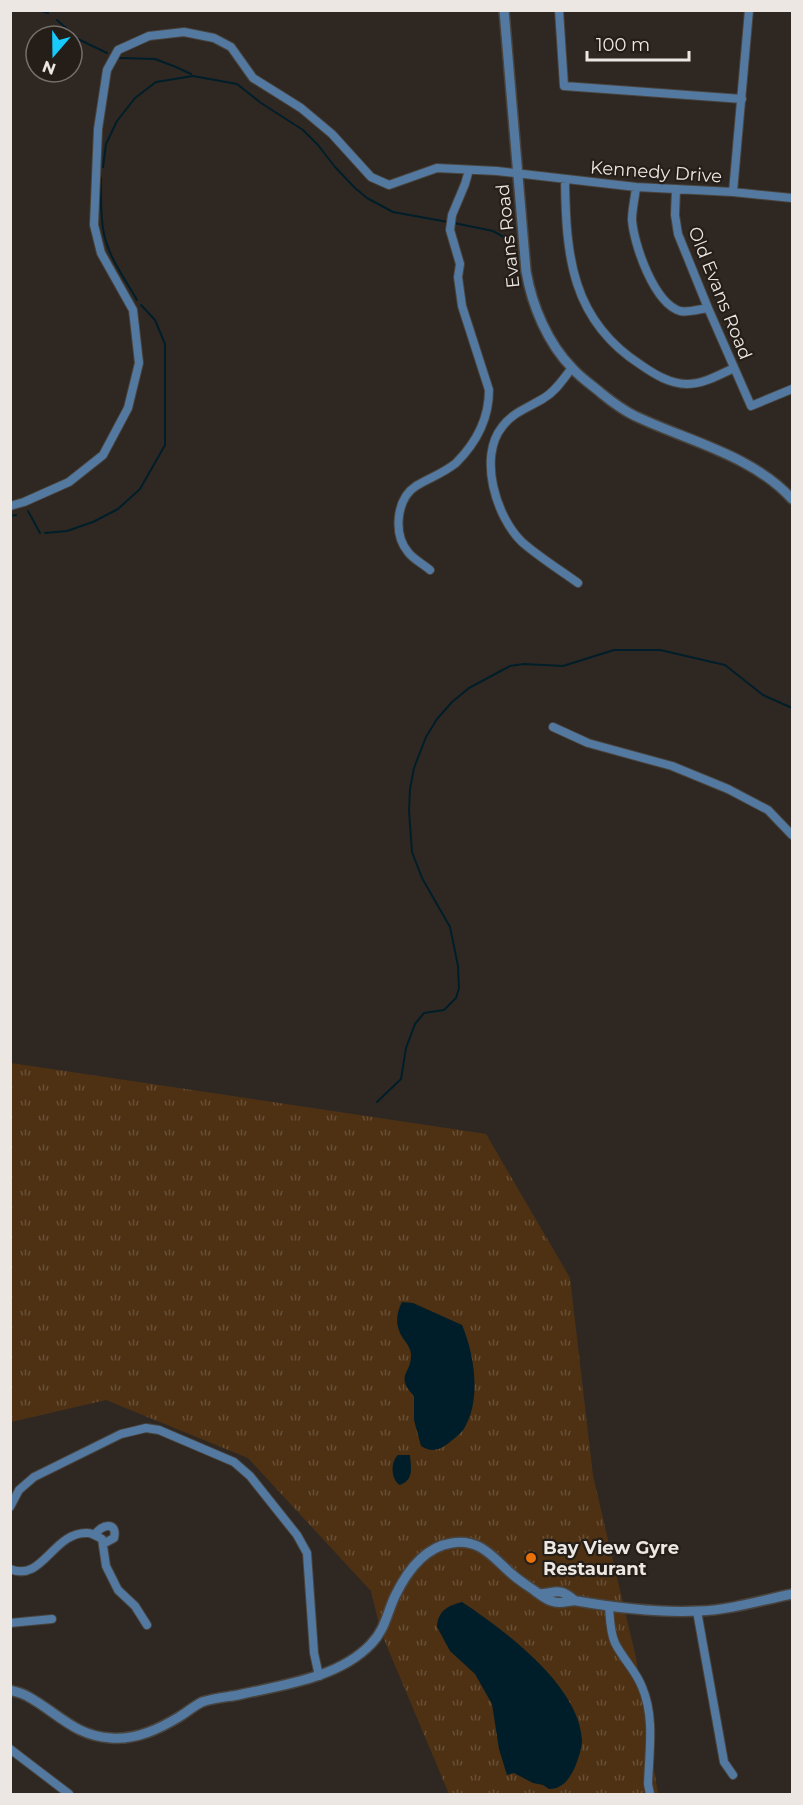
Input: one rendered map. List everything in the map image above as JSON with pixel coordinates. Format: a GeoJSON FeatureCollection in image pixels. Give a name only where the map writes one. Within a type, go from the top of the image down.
{"type":"FeatureCollection","features":[{"type":"Feature","properties":{"kind":"street","name":"Evans Road"},"geometry":{"type":"LineString","coordinates":[[504,10],[528,285],[550,338],[572,368],[614,404],[633,415],[759,471],[789,488],[792,499]]}},
{"type":"Feature","properties":{"kind":"street"},"geometry":{"type":"LineString","coordinates":[[559,10],[564,86],[742,99]]}},
{"type":"Feature","properties":{"kind":"street"},"geometry":{"type":"LineString","coordinates":[[734,192],[749,10]]}},
{"type":"Feature","properties":{"kind":"street","name":"Kennedy Drive"},"geometry":{"type":"LineString","coordinates":[[10,506],[69,482],[103,455],[128,408],[139,363],[133,310],[101,254],[94,225],[98,129],[107,70],[118,50],[149,36],[184,32],[214,38],[231,47],[253,78],[301,108],[332,134],[371,177],[389,185],[437,168],[497,171],[636,187],[734,192],[792,198]]}},
{"type":"Feature","properties":{"kind":"street"},"geometry":{"type":"LineString","coordinates":[[430,570],[408,553],[400,533],[399,508],[406,495],[415,487],[454,464],[468,449],[482,428],[489,404],[489,390],[462,306],[458,277],[460,264],[450,222],[469,170]]}},
{"type":"Feature","properties":{"kind":"street"},"geometry":{"type":"LineString","coordinates":[[565,180],[565,216],[575,280],[588,310],[611,342],[634,360],[669,381],[684,384],[697,383],[734,368]]}},
{"type":"Feature","properties":{"kind":"street"},"geometry":{"type":"LineString","coordinates":[[636,187],[632,219],[638,249],[652,281],[668,304],[682,311],[708,308]]}},
{"type":"Feature","properties":{"kind":"street","name":"Old Evans Road"},"geometry":{"type":"LineString","coordinates":[[676,189],[675,215],[678,234],[751,406],[792,389]]}},
{"type":"Feature","properties":{"kind":"street"},"geometry":{"type":"LineString","coordinates":[[572,368],[554,391],[515,413],[501,428],[494,444],[490,467],[503,515],[514,532],[521,541],[578,583]]}},
{"type":"Feature","properties":{"kind":"street"},"geometry":{"type":"LineString","coordinates":[[553,727],[588,743],[672,766],[728,789],[768,810],[792,836]]}},
{"type":"Feature","properties":{"kind":"street"},"geometry":{"type":"LineString","coordinates":[[10,1507],[19,1490],[34,1477],[121,1434],[146,1428],[159,1430],[234,1462],[250,1476],[297,1535],[308,1553],[314,1653],[319,1676]]}},
{"type":"Feature","properties":{"kind":"street"},"geometry":{"type":"LineString","coordinates":[[95,1535],[103,1527],[113,1528],[114,1538],[103,1544]]}},
{"type":"Feature","properties":{"kind":"street"},"geometry":{"type":"LineString","coordinates":[[10,1569],[31,1570],[43,1561],[60,1542],[70,1537],[89,1533],[95,1535],[102,1539],[106,1566],[118,1590],[135,1606],[147,1625]]}},
{"type":"Feature","properties":{"kind":"street"},"geometry":{"type":"LineString","coordinates":[[10,1690],[27,1696],[71,1727],[99,1736],[126,1738],[150,1732],[203,1702],[319,1676],[348,1662],[370,1646],[381,1632],[395,1596],[408,1574],[423,1556],[437,1547],[462,1542],[479,1546],[538,1594],[565,1592],[574,1600],[609,1607],[712,1610],[792,1594]]}},
{"type":"Feature","properties":{"kind":"street"},"geometry":{"type":"LineString","coordinates":[[609,1607],[610,1629],[615,1642],[635,1672],[643,1689],[651,1717],[648,1784],[650,1794]]}},
{"type":"Feature","properties":{"kind":"street"},"geometry":{"type":"LineString","coordinates":[[697,1611],[724,1762],[733,1775]]}},
{"type":"Feature","properties":{"kind":"street"},"geometry":{"type":"LineString","coordinates":[[10,1623],[52,1618]]}},
{"type":"Feature","properties":{"kind":"street"},"geometry":{"type":"LineString","coordinates":[[10,1749],[69,1794]]}},
{"type":"Feature","properties":{"kind":"green space"},"geometry":{"type":"Polygon","coordinates":[[[11,1063],[486,1134],[570,1278],[593,1476],[636,1658],[658,1794],[449,1794],[381,1632],[371,1591],[248,1458],[106,1400],[11,1422],[11,1063]]]}},
{"type":"Feature","properties":{"kind":"water"},"geometry":{"type":"Polygon","coordinates":[[[402,1302],[413,1303],[462,1325],[470,1348],[474,1375],[471,1414],[465,1428],[446,1445],[436,1450],[421,1446],[414,1420],[414,1396],[405,1383],[411,1354],[400,1333],[397,1321],[402,1302]]]}},
{"type":"Feature","properties":{"kind":"water"},"geometry":{"type":"Polygon","coordinates":[[[398,1455],[410,1455],[411,1464],[410,1477],[400,1485],[393,1471],[395,1458],[398,1455]]]}},
{"type":"Feature","properties":{"kind":"water"},"geometry":{"type":"Polygon","coordinates":[[[462,1602],[518,1643],[554,1680],[568,1699],[578,1719],[582,1743],[573,1771],[568,1779],[558,1787],[549,1789],[514,1773],[507,1775],[499,1749],[492,1704],[475,1674],[450,1651],[437,1627],[439,1617],[444,1610],[462,1602]]]}},
{"type":"Feature","properties":{"kind":"waterway"},"geometry":{"type":"LineString","coordinates":[[37,10],[48,13]]}},
{"type":"Feature","properties":{"kind":"waterway"},"geometry":{"type":"LineString","coordinates":[[57,20],[78,39],[107,53]]}},
{"type":"Feature","properties":{"kind":"waterway"},"geometry":{"type":"LineString","coordinates":[[119,58],[155,59],[191,74]]}},
{"type":"Feature","properties":{"kind":"waterway"},"geometry":{"type":"LineString","coordinates":[[103,167],[106,144],[117,121],[135,98],[156,82],[193,76],[237,84],[261,103],[303,130],[335,167],[367,198],[393,212],[448,222]]}},
{"type":"Feature","properties":{"kind":"waterway"},"geometry":{"type":"LineString","coordinates":[[101,178],[102,220],[106,243],[137,300]]}},
{"type":"Feature","properties":{"kind":"waterway"},"geometry":{"type":"LineString","coordinates":[[454,223],[493,231],[515,243]]}},
{"type":"Feature","properties":{"kind":"waterway"},"geometry":{"type":"LineString","coordinates":[[45,533],[67,531],[93,522],[118,509],[140,489],[165,445],[165,344],[155,320],[141,305]]}},
{"type":"Feature","properties":{"kind":"waterway"},"geometry":{"type":"LineString","coordinates":[[28,511],[40,533]]}},
{"type":"Feature","properties":{"kind":"waterway"},"geometry":{"type":"LineString","coordinates":[[10,516],[16,515]]}},
{"type":"Feature","properties":{"kind":"waterway"},"geometry":{"type":"LineString","coordinates":[[377,1102],[401,1079],[406,1048],[415,1024],[424,1013],[444,1010],[456,998],[459,988],[458,966],[450,927],[422,878],[412,852],[409,811],[414,768],[426,737],[437,719],[452,702],[469,688],[510,666],[524,664],[563,666],[614,650],[660,650],[725,665],[763,695],[792,708]]}},
{"type":"Feature","properties":{"kind":"place","name":"Bay View Gyre Restaurant"},"geometry":{"type":"Point","coordinates":[531,1558]}}]}
